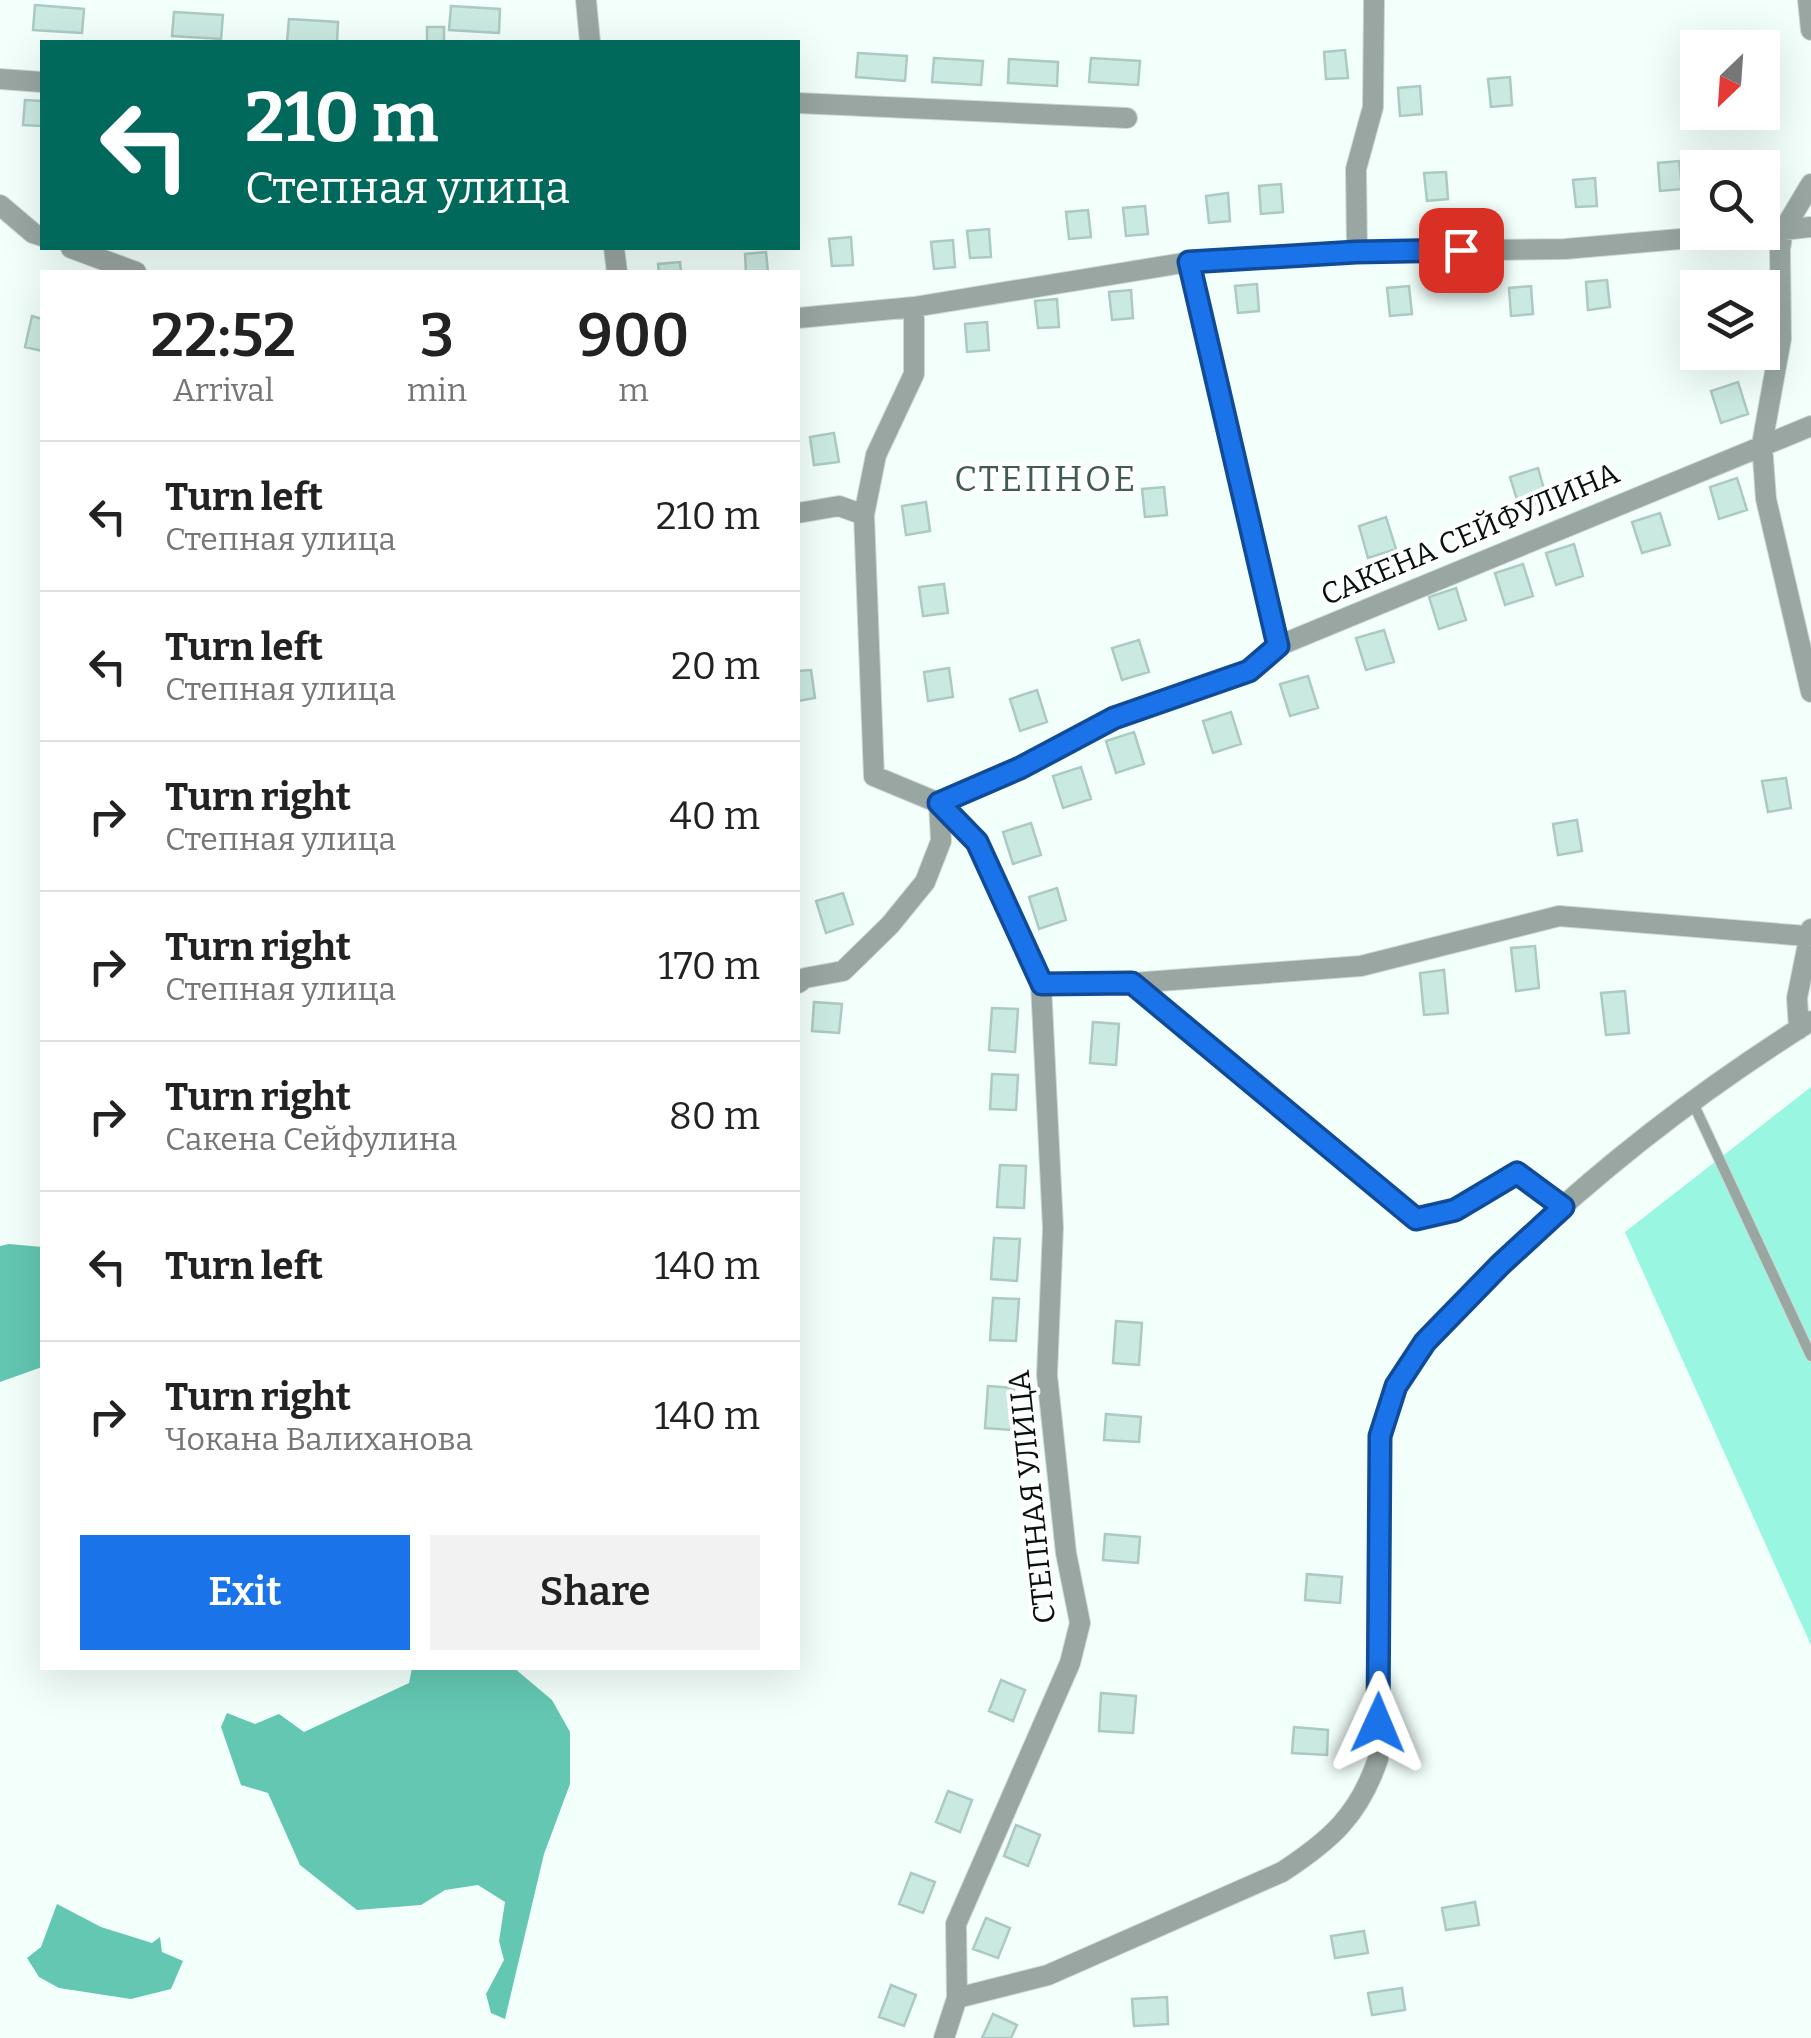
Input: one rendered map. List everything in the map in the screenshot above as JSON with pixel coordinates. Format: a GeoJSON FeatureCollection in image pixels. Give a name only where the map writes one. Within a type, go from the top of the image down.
{"type":"FeatureCollection","features":[{"type":"Feature","properties":{"kind":"street"},"geometry":{"type":"LineString","coordinates":[[586,0],[590,40]]}},
{"type":"Feature","properties":{"kind":"street"},"geometry":{"type":"LineString","coordinates":[[1356,252],[1356,169],[1373,108],[1374,0]]}},
{"type":"Feature","properties":{"kind":"street"},"geometry":{"type":"LineString","coordinates":[[1808,0],[1811,30]]}},
{"type":"Feature","properties":{"kind":"street"},"geometry":{"type":"LineString","coordinates":[[0,79],[40,82]]}},
{"type":"Feature","properties":{"kind":"street"},"geometry":{"type":"LineString","coordinates":[[800,103],[1127,118]]}},
{"type":"Feature","properties":{"kind":"street"},"geometry":{"type":"LineString","coordinates":[[1780,219],[1811,184]]}},
{"type":"Feature","properties":{"kind":"street"},"geometry":{"type":"LineString","coordinates":[[0,205],[40,235]]}},
{"type":"Feature","properties":{"kind":"street"},"geometry":{"type":"LineString","coordinates":[[1780,231],[1811,227]]}},
{"type":"Feature","properties":{"kind":"street"},"geometry":{"type":"LineString","coordinates":[[800,318],[914,307],[1189,262],[1356,252],[1565,249],[1680,239]]}},
{"type":"Feature","properties":{"kind":"street"},"geometry":{"type":"LineString","coordinates":[[76,250],[131,270]]}},
{"type":"Feature","properties":{"kind":"street"},"geometry":{"type":"LineString","coordinates":[[1771,250],[1781,339],[1762,444],[1766,499],[1811,692]]}},
{"type":"Feature","properties":{"kind":"street"},"geometry":{"type":"LineString","coordinates":[[1189,262],[1278,646]]}},
{"type":"Feature","properties":{"kind":"street"},"geometry":{"type":"LineString","coordinates":[[800,981],[842,971],[890,926],[925,882],[941,840],[939,803],[874,776],[864,515],[876,455],[914,374],[914,307]]}},
{"type":"Feature","properties":{"kind":"street","name":"САКЕНА СЕЙФУЛИНА"},"geometry":{"type":"LineString","coordinates":[[939,803],[1020,768],[1114,718],[1249,671],[1278,646],[1811,426]]}},
{"type":"Feature","properties":{"kind":"street"},"geometry":{"type":"LineString","coordinates":[[800,513],[839,506],[864,515]]}},
{"type":"Feature","properties":{"kind":"street","name":"СТЕПНАЯ УЛИЦА"},"geometry":{"type":"LineString","coordinates":[[939,803],[977,842],[1042,984],[1053,1228],[1047,1375],[1066,1553],[1080,1623],[1070,1663],[956,1924],[956,1998],[944,2038]]}},
{"type":"Feature","properties":{"kind":"street"},"geometry":{"type":"LineString","coordinates":[[956,1998],[1048,1975],[1282,1872],[1313,1851],[1349,1818],[1366,1792],[1378,1759],[1380,1436],[1396,1386],[1425,1342],[1563,1207],[1693,1102],[1805,1025],[1798,998],[1809,932],[1559,916],[1361,966],[1132,983],[1042,984]]}},
{"type":"Feature","properties":{"kind":"street"},"geometry":{"type":"LineString","coordinates":[[1132,983],[1416,1219],[1455,1210],[1517,1173],[1563,1207]]}},
{"type":"Feature","properties":{"kind":"lane"},"geometry":{"type":"LineString","coordinates":[[1693,1102],[1811,1356]]}},
{"type":"Feature","properties":{"kind":"shaded area"},"geometry":{"type":"Polygon","coordinates":[[[1811,1087],[1811,1645],[1625,1232],[1811,1087]]]}},
{"type":"Feature","properties":{"kind":"shaded area"},"geometry":{"type":"Polygon","coordinates":[[[0,1246],[40,1247],[40,1368],[0,1382],[0,1246]]]}},
{"type":"Feature","properties":{"kind":"shaded area"},"geometry":{"type":"Polygon","coordinates":[[[412,1670],[516,1670],[552,1700],[570,1732],[570,1784],[544,1854],[505,2019],[491,2013],[486,1994],[504,1960],[499,1941],[505,1902],[478,1885],[445,1890],[421,1905],[357,1910],[300,1865],[268,1793],[241,1785],[221,1727],[227,1713],[255,1724],[279,1714],[304,1732],[409,1683],[412,1670]]]}},
{"type":"Feature","properties":{"kind":"shaded area"},"geometry":{"type":"Polygon","coordinates":[[[57,1904],[101,1927],[152,1943],[160,1937],[162,1952],[183,1961],[171,1989],[131,1999],[59,1988],[39,1977],[27,1958],[41,1947],[57,1904]]]}},
{"type":"Feature","properties":{"kind":"building"},"geometry":{"type":"Polygon","coordinates":[[[35,5],[84,9],[82,33],[33,30],[35,5]]]}},
{"type":"Feature","properties":{"kind":"building"},"geometry":{"type":"Polygon","coordinates":[[[451,6],[500,9],[499,33],[449,30],[451,6]]]}},
{"type":"Feature","properties":{"kind":"building"},"geometry":{"type":"Polygon","coordinates":[[[174,12],[223,15],[221,39],[172,36],[174,12]]]}},
{"type":"Feature","properties":{"kind":"building"},"geometry":{"type":"Polygon","coordinates":[[[289,19],[338,22],[337,40],[287,40],[289,19]]]}},
{"type":"Feature","properties":{"kind":"building"},"geometry":{"type":"Polygon","coordinates":[[[427,27],[444,27],[444,40],[427,40],[427,27]]]}},
{"type":"Feature","properties":{"kind":"building"},"geometry":{"type":"Polygon","coordinates":[[[1345,50],[1348,78],[1326,79],[1324,52],[1345,50]]]}},
{"type":"Feature","properties":{"kind":"building"},"geometry":{"type":"Polygon","coordinates":[[[858,53],[907,56],[905,81],[856,77],[858,53]]]}},
{"type":"Feature","properties":{"kind":"building"},"geometry":{"type":"Polygon","coordinates":[[[934,58],[983,61],[981,85],[932,82],[934,58]]]}},
{"type":"Feature","properties":{"kind":"building"},"geometry":{"type":"Polygon","coordinates":[[[1091,58],[1140,61],[1138,85],[1089,82],[1091,58]]]}},
{"type":"Feature","properties":{"kind":"building"},"geometry":{"type":"Polygon","coordinates":[[[1009,59],[1058,62],[1057,86],[1008,83],[1009,59]]]}},
{"type":"Feature","properties":{"kind":"building"},"geometry":{"type":"Polygon","coordinates":[[[1510,77],[1512,105],[1491,107],[1488,79],[1510,77]]]}},
{"type":"Feature","properties":{"kind":"building"},"geometry":{"type":"Polygon","coordinates":[[[1420,86],[1422,114],[1400,116],[1398,88],[1420,86]]]}},
{"type":"Feature","properties":{"kind":"building"},"geometry":{"type":"Polygon","coordinates":[[[25,100],[40,101],[40,126],[23,125],[25,100]]]}},
{"type":"Feature","properties":{"kind":"building"},"geometry":{"type":"Polygon","coordinates":[[[1679,161],[1680,189],[1660,191],[1658,163],[1679,161]]]}},
{"type":"Feature","properties":{"kind":"building"},"geometry":{"type":"Polygon","coordinates":[[[1446,172],[1448,199],[1427,201],[1424,173],[1446,172]]]}},
{"type":"Feature","properties":{"kind":"building"},"geometry":{"type":"Polygon","coordinates":[[[1595,178],[1597,206],[1576,207],[1573,180],[1595,178]]]}},
{"type":"Feature","properties":{"kind":"building"},"geometry":{"type":"Polygon","coordinates":[[[1281,184],[1283,212],[1261,214],[1259,186],[1281,184]]]}},
{"type":"Feature","properties":{"kind":"building"},"geometry":{"type":"Polygon","coordinates":[[[1228,193],[1230,221],[1209,223],[1206,196],[1228,193]]]}},
{"type":"Feature","properties":{"kind":"building"},"geometry":{"type":"Polygon","coordinates":[[[1145,206],[1148,234],[1126,236],[1123,208],[1145,206]]]}},
{"type":"Feature","properties":{"kind":"building"},"geometry":{"type":"Polygon","coordinates":[[[1088,210],[1091,237],[1069,239],[1066,212],[1088,210]]]}},
{"type":"Feature","properties":{"kind":"building"},"geometry":{"type":"Polygon","coordinates":[[[989,229],[991,257],[970,258],[967,231],[989,229]]]}},
{"type":"Feature","properties":{"kind":"building"},"geometry":{"type":"Polygon","coordinates":[[[851,237],[853,265],[832,266],[829,239],[851,237]]]}},
{"type":"Feature","properties":{"kind":"building"},"geometry":{"type":"Polygon","coordinates":[[[953,240],[955,267],[934,269],[931,242],[953,240]]]}},
{"type":"Feature","properties":{"kind":"building"},"geometry":{"type":"Polygon","coordinates":[[[766,252],[768,270],[746,270],[745,254],[766,252]]]}},
{"type":"Feature","properties":{"kind":"building"},"geometry":{"type":"Polygon","coordinates":[[[680,262],[681,270],[659,270],[658,264],[680,262]]]}},
{"type":"Feature","properties":{"kind":"building"},"geometry":{"type":"Polygon","coordinates":[[[1607,280],[1610,307],[1588,310],[1586,282],[1607,280]]]}},
{"type":"Feature","properties":{"kind":"building"},"geometry":{"type":"Polygon","coordinates":[[[1257,284],[1259,311],[1238,313],[1235,286],[1257,284]]]}},
{"type":"Feature","properties":{"kind":"building"},"geometry":{"type":"Polygon","coordinates":[[[1409,286],[1412,314],[1390,316],[1387,288],[1409,286]]]}},
{"type":"Feature","properties":{"kind":"building"},"geometry":{"type":"Polygon","coordinates":[[[1531,286],[1533,314],[1511,316],[1509,288],[1531,286]]]}},
{"type":"Feature","properties":{"kind":"building"},"geometry":{"type":"Polygon","coordinates":[[[1131,290],[1133,318],[1112,320],[1109,292],[1131,290]]]}},
{"type":"Feature","properties":{"kind":"building"},"geometry":{"type":"Polygon","coordinates":[[[1057,299],[1059,327],[1038,328],[1035,301],[1057,299]]]}},
{"type":"Feature","properties":{"kind":"building"},"geometry":{"type":"Polygon","coordinates":[[[32,316],[40,318],[40,351],[25,347],[32,316]]]}},
{"type":"Feature","properties":{"kind":"building"},"geometry":{"type":"Polygon","coordinates":[[[987,322],[989,350],[967,352],[965,324],[987,322]]]}},
{"type":"Feature","properties":{"kind":"building"},"geometry":{"type":"Polygon","coordinates":[[[1738,382],[1748,414],[1721,423],[1711,391],[1738,382]]]}},
{"type":"Feature","properties":{"kind":"building"},"geometry":{"type":"Polygon","coordinates":[[[834,433],[839,462],[814,465],[810,437],[834,433]]]}},
{"type":"Feature","properties":{"kind":"building"},"geometry":{"type":"Polygon","coordinates":[[[1538,468],[1547,500],[1520,509],[1510,477],[1538,468]]]}},
{"type":"Feature","properties":{"kind":"building"},"geometry":{"type":"Polygon","coordinates":[[[1737,478],[1747,510],[1719,519],[1710,487],[1737,478]]]}},
{"type":"Feature","properties":{"kind":"building"},"geometry":{"type":"Polygon","coordinates":[[[1164,487],[1167,515],[1145,517],[1142,489],[1164,487]]]}},
{"type":"Feature","properties":{"kind":"building"},"geometry":{"type":"Polygon","coordinates":[[[926,502],[930,531],[906,535],[902,506],[926,502]]]}},
{"type":"Feature","properties":{"kind":"building"},"geometry":{"type":"Polygon","coordinates":[[[1660,513],[1670,545],[1642,553],[1632,522],[1660,513]]]}},
{"type":"Feature","properties":{"kind":"building"},"geometry":{"type":"Polygon","coordinates":[[[1386,517],[1396,549],[1368,558],[1359,526],[1386,517]]]}},
{"type":"Feature","properties":{"kind":"building"},"geometry":{"type":"Polygon","coordinates":[[[1574,544],[1583,576],[1556,585],[1546,553],[1574,544]]]}},
{"type":"Feature","properties":{"kind":"building"},"geometry":{"type":"Polygon","coordinates":[[[1523,564],[1533,596],[1505,605],[1495,573],[1523,564]]]}},
{"type":"Feature","properties":{"kind":"building"},"geometry":{"type":"Polygon","coordinates":[[[944,584],[948,613],[923,616],[919,587],[944,584]]]}},
{"type":"Feature","properties":{"kind":"building"},"geometry":{"type":"Polygon","coordinates":[[[1456,588],[1466,620],[1439,629],[1429,597],[1456,588]]]}},
{"type":"Feature","properties":{"kind":"building"},"geometry":{"type":"Polygon","coordinates":[[[1384,630],[1394,662],[1366,670],[1356,638],[1384,630]]]}},
{"type":"Feature","properties":{"kind":"building"},"geometry":{"type":"Polygon","coordinates":[[[1139,640],[1149,672],[1122,680],[1112,648],[1139,640]]]}},
{"type":"Feature","properties":{"kind":"building"},"geometry":{"type":"Polygon","coordinates":[[[949,668],[953,697],[928,701],[924,672],[949,668]]]}},
{"type":"Feature","properties":{"kind":"building"},"geometry":{"type":"Polygon","coordinates":[[[811,670],[815,698],[800,701],[800,671],[811,670]]]}},
{"type":"Feature","properties":{"kind":"building"},"geometry":{"type":"Polygon","coordinates":[[[1308,676],[1318,708],[1290,716],[1280,684],[1308,676]]]}},
{"type":"Feature","properties":{"kind":"building"},"geometry":{"type":"Polygon","coordinates":[[[1037,690],[1047,722],[1020,731],[1010,699],[1037,690]]]}},
{"type":"Feature","properties":{"kind":"building"},"geometry":{"type":"Polygon","coordinates":[[[1231,712],[1241,744],[1213,753],[1203,721],[1231,712]]]}},
{"type":"Feature","properties":{"kind":"building"},"geometry":{"type":"Polygon","coordinates":[[[1134,732],[1144,764],[1116,773],[1106,741],[1134,732]]]}},
{"type":"Feature","properties":{"kind":"building"},"geometry":{"type":"Polygon","coordinates":[[[1081,767],[1091,799],[1063,808],[1053,776],[1081,767]]]}},
{"type":"Feature","properties":{"kind":"building"},"geometry":{"type":"Polygon","coordinates":[[[1786,778],[1791,808],[1768,812],[1762,781],[1786,778]]]}},
{"type":"Feature","properties":{"kind":"building"},"geometry":{"type":"Polygon","coordinates":[[[1577,820],[1582,851],[1558,855],[1553,824],[1577,820]]]}},
{"type":"Feature","properties":{"kind":"building"},"geometry":{"type":"Polygon","coordinates":[[[1031,823],[1041,855],[1013,864],[1003,832],[1031,823]]]}},
{"type":"Feature","properties":{"kind":"building"},"geometry":{"type":"Polygon","coordinates":[[[1057,888],[1066,920],[1039,929],[1029,897],[1057,888]]]}},
{"type":"Feature","properties":{"kind":"building"},"geometry":{"type":"Polygon","coordinates":[[[843,893],[853,924],[826,933],[816,901],[843,893]]]}},
{"type":"Feature","properties":{"kind":"building"},"geometry":{"type":"Polygon","coordinates":[[[1535,946],[1539,988],[1516,991],[1511,948],[1535,946]]]}},
{"type":"Feature","properties":{"kind":"building"},"geometry":{"type":"Polygon","coordinates":[[[1444,970],[1448,1013],[1424,1015],[1420,973],[1444,970]]]}},
{"type":"Feature","properties":{"kind":"building"},"geometry":{"type":"Polygon","coordinates":[[[1625,991],[1629,1033],[1606,1035],[1601,993],[1625,991]]]}},
{"type":"Feature","properties":{"kind":"building"},"geometry":{"type":"Polygon","coordinates":[[[814,1002],[842,1004],[839,1033],[812,1031],[814,1002]]]}},
{"type":"Feature","properties":{"kind":"building"},"geometry":{"type":"Polygon","coordinates":[[[992,1008],[1018,1009],[1015,1052],[989,1050],[992,1008]]]}},
{"type":"Feature","properties":{"kind":"building"},"geometry":{"type":"Polygon","coordinates":[[[1093,1022],[1119,1024],[1116,1065],[1090,1063],[1093,1022]]]}},
{"type":"Feature","properties":{"kind":"building"},"geometry":{"type":"Polygon","coordinates":[[[992,1074],[1018,1075],[1016,1110],[990,1109],[992,1074]]]}},
{"type":"Feature","properties":{"kind":"building"},"geometry":{"type":"Polygon","coordinates":[[[1000,1165],[1026,1166],[1024,1208],[997,1207],[1000,1165]]]}},
{"type":"Feature","properties":{"kind":"building"},"geometry":{"type":"Polygon","coordinates":[[[994,1238],[1020,1239],[1017,1281],[991,1279],[994,1238]]]}},
{"type":"Feature","properties":{"kind":"building"},"geometry":{"type":"Polygon","coordinates":[[[993,1298],[1019,1299],[1016,1341],[990,1340],[993,1298]]]}},
{"type":"Feature","properties":{"kind":"building"},"geometry":{"type":"Polygon","coordinates":[[[1116,1321],[1142,1323],[1139,1365],[1113,1363],[1116,1321]]]}},
{"type":"Feature","properties":{"kind":"building"},"geometry":{"type":"Polygon","coordinates":[[[988,1386],[1014,1388],[1011,1430],[985,1428],[988,1386]]]}},
{"type":"Feature","properties":{"kind":"building"},"geometry":{"type":"Polygon","coordinates":[[[1106,1414],[1141,1417],[1139,1442],[1104,1440],[1106,1414]]]}},
{"type":"Feature","properties":{"kind":"building"},"geometry":{"type":"Polygon","coordinates":[[[1105,1534],[1140,1537],[1138,1563],[1103,1560],[1105,1534]]]}},
{"type":"Feature","properties":{"kind":"building"},"geometry":{"type":"Polygon","coordinates":[[[1307,1574],[1342,1577],[1340,1603],[1305,1600],[1307,1574]]]}},
{"type":"Feature","properties":{"kind":"building"},"geometry":{"type":"Polygon","coordinates":[[[1001,1680],[1025,1690],[1013,1721],[989,1711],[1001,1680]]]}},
{"type":"Feature","properties":{"kind":"building"},"geometry":{"type":"Polygon","coordinates":[[[1101,1693],[1136,1696],[1133,1733],[1099,1731],[1101,1693]]]}},
{"type":"Feature","properties":{"kind":"building"},"geometry":{"type":"Polygon","coordinates":[[[1294,1727],[1328,1730],[1327,1755],[1292,1753],[1294,1727]]]}},
{"type":"Feature","properties":{"kind":"building"},"geometry":{"type":"Polygon","coordinates":[[[948,1791],[972,1800],[960,1832],[936,1822],[948,1791]]]}},
{"type":"Feature","properties":{"kind":"building"},"geometry":{"type":"Polygon","coordinates":[[[1016,1825],[1040,1835],[1028,1866],[1004,1856],[1016,1825]]]}},
{"type":"Feature","properties":{"kind":"building"},"geometry":{"type":"Polygon","coordinates":[[[911,1873],[935,1882],[923,1913],[899,1904],[911,1873]]]}},
{"type":"Feature","properties":{"kind":"building"},"geometry":{"type":"Polygon","coordinates":[[[1475,1902],[1479,1925],[1446,1930],[1442,1908],[1475,1902]]]}},
{"type":"Feature","properties":{"kind":"building"},"geometry":{"type":"Polygon","coordinates":[[[986,1918],[1010,1928],[998,1958],[973,1949],[986,1918]]]}},
{"type":"Feature","properties":{"kind":"building"},"geometry":{"type":"Polygon","coordinates":[[[1364,1931],[1368,1953],[1335,1958],[1331,1936],[1364,1931]]]}},
{"type":"Feature","properties":{"kind":"building"},"geometry":{"type":"Polygon","coordinates":[[[891,1985],[916,1995],[904,2026],[879,2017],[891,1985]]]}},
{"type":"Feature","properties":{"kind":"building"},"geometry":{"type":"Polygon","coordinates":[[[1402,1988],[1405,2010],[1372,2015],[1368,1993],[1402,1988]]]}},
{"type":"Feature","properties":{"kind":"building"},"geometry":{"type":"Polygon","coordinates":[[[1167,1997],[1168,2024],[1134,2026],[1132,1999],[1167,1997]]]}},
{"type":"Feature","properties":{"kind":"building"},"geometry":{"type":"Polygon","coordinates":[[[993,2014],[1017,2025],[1011,2038],[982,2038],[993,2014]]]}},
{"type":"Feature","properties":{"kind":"district","name":"СТЕПНОЕ"},"geometry":{"type":"Point","coordinates":[1046,479]}},
{"type":"Feature","properties":{"kind":"route"},"geometry":{"type":"LineString","coordinates":[[1378,1723],[1380,1436],[1396,1386],[1425,1342],[1563,1207],[1517,1173],[1455,1210],[1416,1219],[1132,983],[1042,984],[977,842],[939,803],[1020,768],[1114,718],[1249,671],[1278,646],[1189,262],[1461,250]]}}]}
